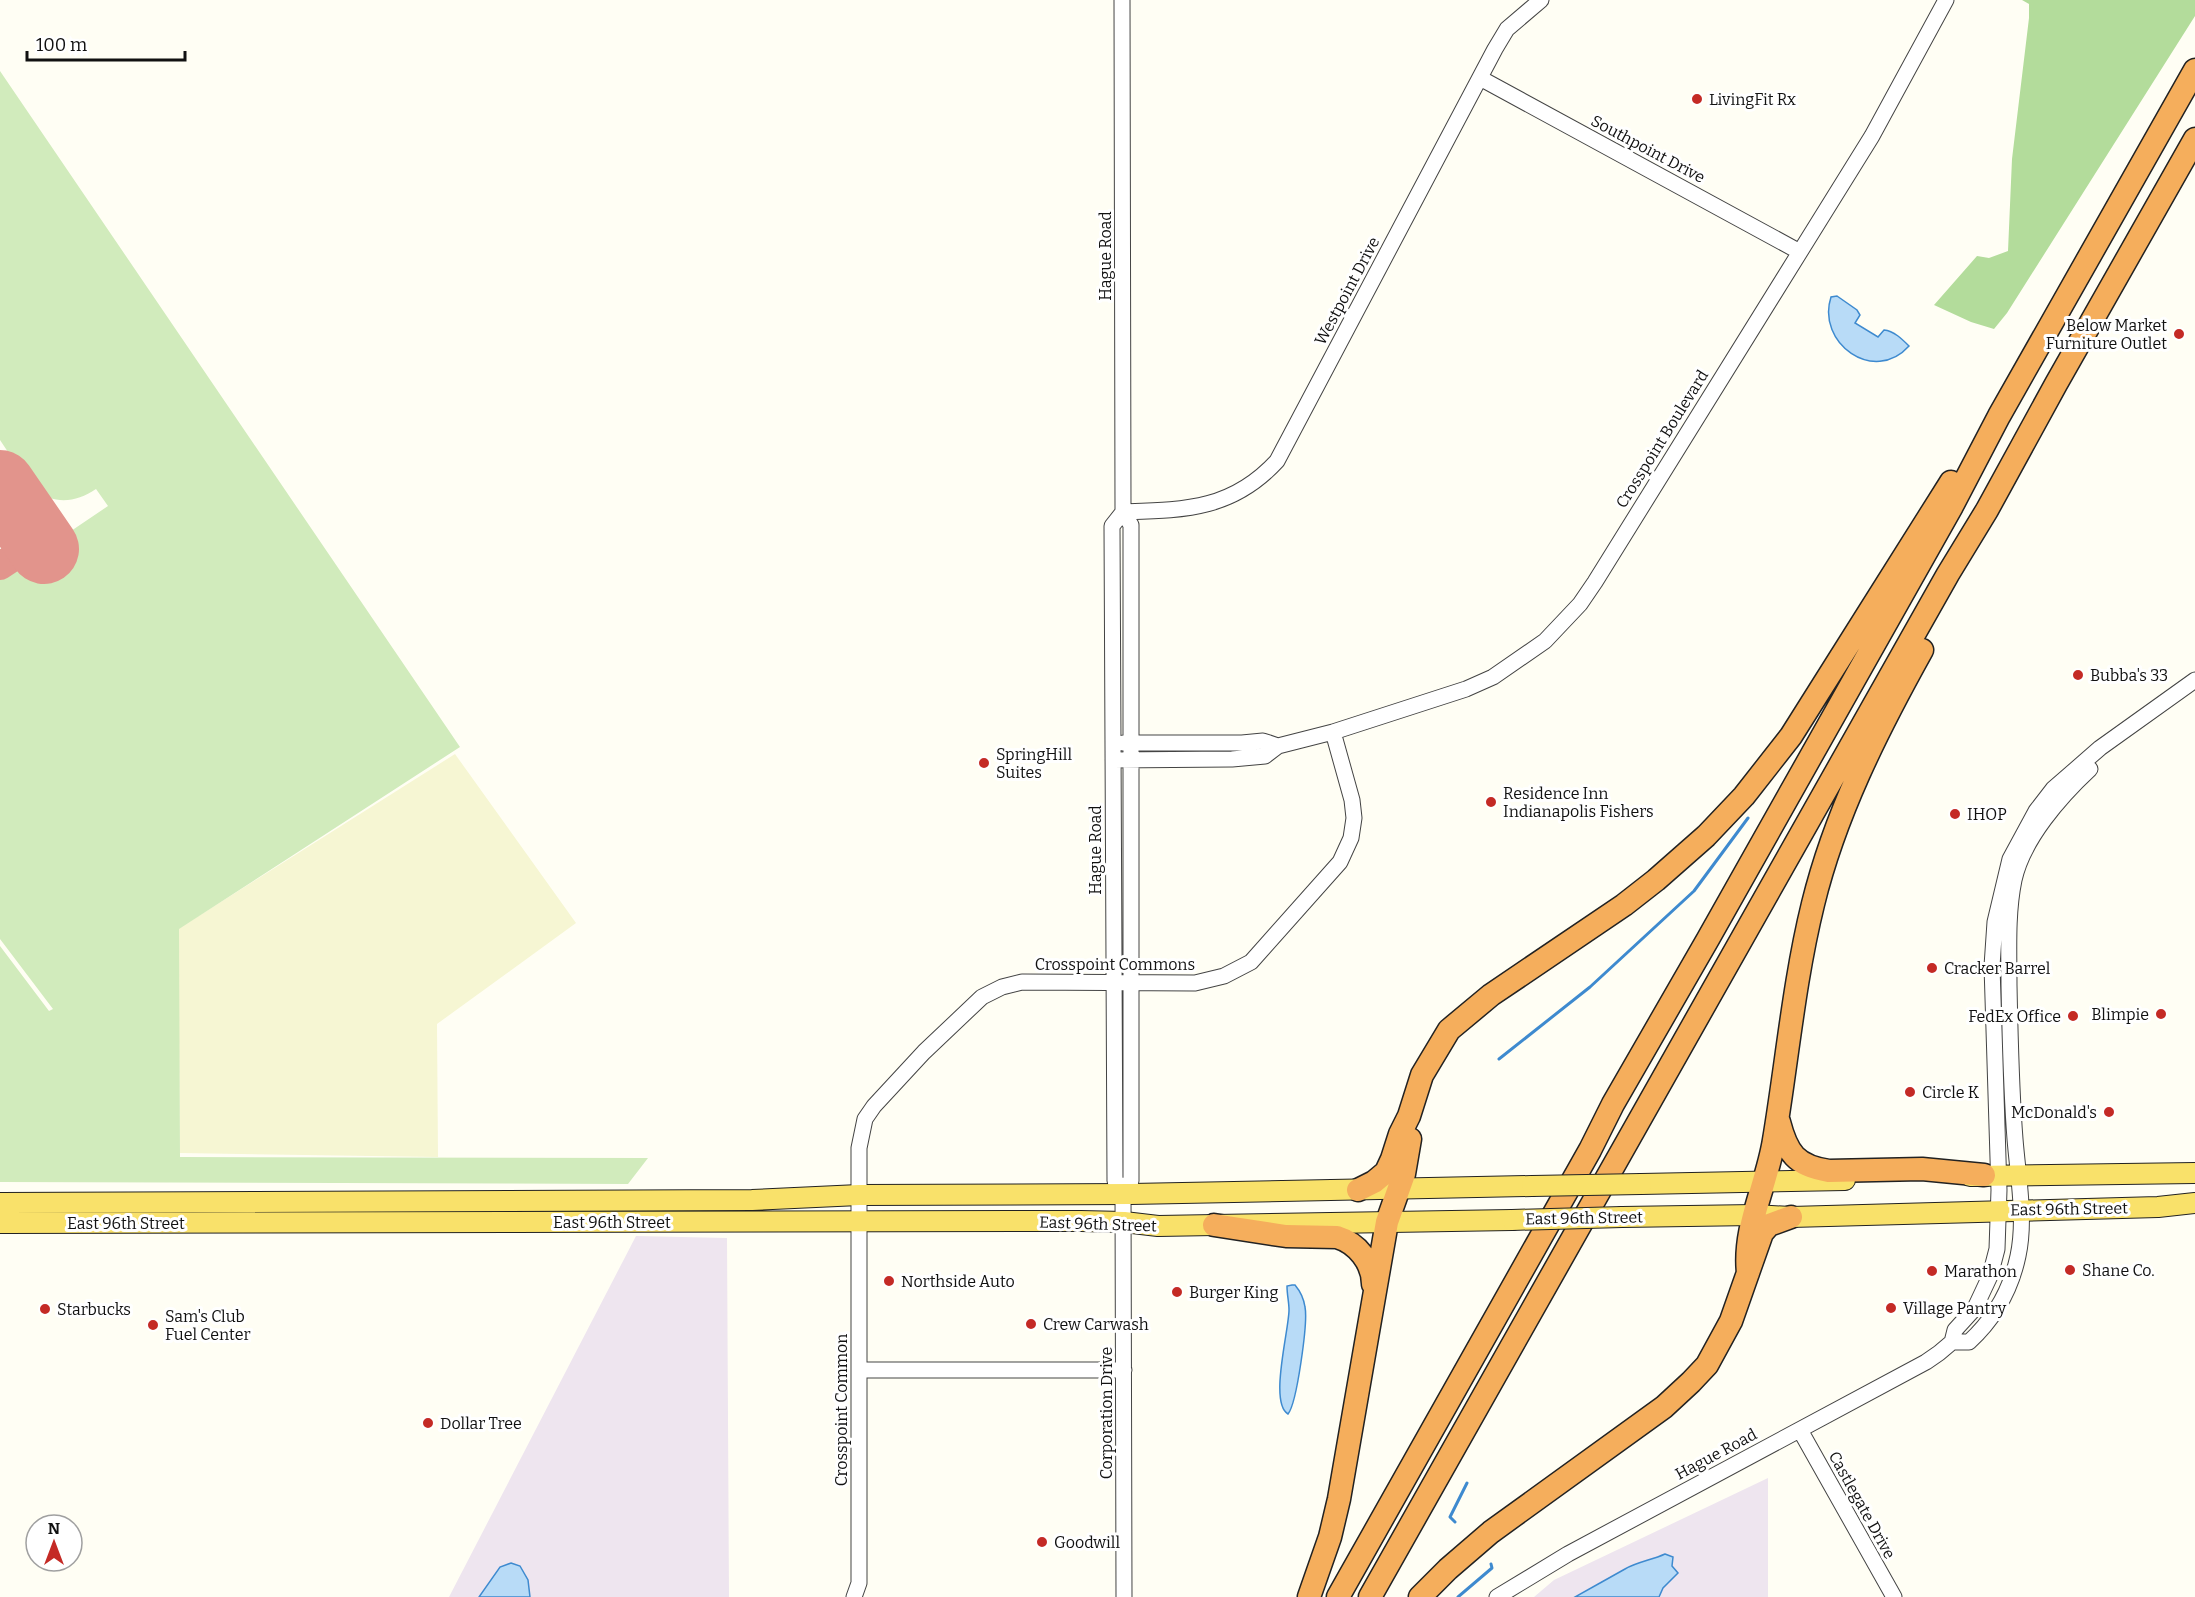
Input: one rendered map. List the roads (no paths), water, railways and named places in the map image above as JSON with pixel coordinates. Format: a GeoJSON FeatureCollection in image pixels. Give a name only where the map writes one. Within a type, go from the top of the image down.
{"type":"FeatureCollection","features":[{"type":"Feature","properties":{"kind":"highway"},"geometry":{"type":"LineString","coordinates":[[1338,1597],[1578,1170],[1612,1104],[1708,939],[1952,506],[1999,416],[2195,70]]}},
{"type":"Feature","properties":{"kind":"highway"},"geometry":{"type":"LineString","coordinates":[[1370,1597],[2195,139]]}},
{"type":"Feature","properties":{"kind":"highway"},"geometry":{"type":"LineString","coordinates":[[1358,1190],[1374,1182],[1386,1172],[1409,1116],[1422,1075],[1449,1030],[1469,1011],[1624,905],[1656,880],[1706,836],[1744,796],[1791,736],[1938,500],[1999,416]]}},
{"type":"Feature","properties":{"kind":"highway"},"geometry":{"type":"LineString","coordinates":[[1748,1273],[1746,1255],[1778,1118],[1806,936],[1822,872],[1835,831],[1873,743],[1960,582],[1987,510]]}},
{"type":"Feature","properties":{"kind":"highway"},"geometry":{"type":"LineString","coordinates":[[1309,1597],[1330,1536],[1341,1490],[1387,1222],[1404,1174],[1410,1135],[1409,1116]]}},
{"type":"Feature","properties":{"kind":"highway"},"geometry":{"type":"LineString","coordinates":[[1778,1118],[1783,1138],[1790,1152],[1799,1162],[1817,1170],[1829,1172],[1922,1169],[2006,1186]]}},
{"type":"Feature","properties":{"kind":"highway"},"geometry":{"type":"LineString","coordinates":[[1420,1597],[1491,1532],[1664,1407],[1691,1382],[1707,1365],[1720,1344],[1742,1294],[1762,1233],[1769,1225],[1791,1217]]}},
{"type":"Feature","properties":{"kind":"highway"},"geometry":{"type":"LineString","coordinates":[[1214,1225],[1286,1236],[1344,1239],[1359,1250],[1369,1264],[1373,1276],[1373,1296]]}},
{"type":"Feature","properties":{"kind":"main road","name":"East 96th Street"},"geometry":{"type":"LineString","coordinates":[[0,1203],[752,1200],[859,1195],[1358,1190],[1764,1182],[2006,1186],[2195,1173]]}},
{"type":"Feature","properties":{"kind":"main road","name":"East 96th Street"},"geometry":{"type":"LineString","coordinates":[[2006,1186],[2157,1207],[2195,1203]]}},
{"type":"Feature","properties":{"kind":"main road","name":"East 96th Street"},"geometry":{"type":"LineString","coordinates":[[0,1223],[1124,1222],[1158,1226],[1754,1215],[1791,1217],[1999,1210],[2006,1186]]}},
{"type":"Feature","properties":{"kind":"main road"},"geometry":{"type":"LineString","coordinates":[[683,1222],[689,1211],[732,1207],[752,1200]]}},
{"type":"Feature","properties":{"kind":"main road"},"geometry":{"type":"LineString","coordinates":[[363,1223],[409,1215],[479,1213],[483,1210],[485,1202]]}},
{"type":"Feature","properties":{"kind":"street","name":"Hague Road"},"geometry":{"type":"LineString","coordinates":[[1122,0],[1123,512],[1131,525],[1131,1181],[1123,1191],[1114,1181],[1112,526],[1123,512]]}},
{"type":"Feature","properties":{"kind":"street","name":"Westpoint Drive"},"geometry":{"type":"LineString","coordinates":[[1123,512],[1200,507],[1219,502],[1252,485],[1276,461],[1508,29],[1523,13],[1541,0]]}},
{"type":"Feature","properties":{"kind":"street","name":"Crosspoint Boulevard"},"geometry":{"type":"LineString","coordinates":[[1113,760],[1265,756],[1278,746],[1333,732],[1481,683],[1524,657],[1563,623],[1595,582],[1872,136],[1946,0]]}},
{"type":"Feature","properties":{"kind":"street","name":"Southpoint Drive"},"geometry":{"type":"LineString","coordinates":[[1480,78],[1800,252]]}},
{"type":"Feature","properties":{"kind":"street"},"geometry":{"type":"LineString","coordinates":[[2006,1186],[1992,966],[1999,896],[2010,859],[2030,820],[2053,789],[2100,748],[2195,680]]}},
{"type":"Feature","properties":{"kind":"street"},"geometry":{"type":"LineString","coordinates":[[2006,1186],[2013,1112],[2009,941],[2014,879],[2033,838],[2066,792],[2107,755],[2195,692]]}},
{"type":"Feature","properties":{"kind":"street","name":"Crosspoint Commons"},"geometry":{"type":"LineString","coordinates":[[858,1222],[859,1148],[865,1119],[884,1093],[982,997],[1002,987],[1022,982],[1203,982],[1224,976],[1256,959],[1340,862],[1351,838],[1354,818],[1352,800],[1333,732]]}},
{"type":"Feature","properties":{"kind":"street","name":"Crosspoint Boulevard"},"geometry":{"type":"LineString","coordinates":[[1113,743],[1263,741],[1278,746]]}},
{"type":"Feature","properties":{"kind":"street","name":"Hague Road"},"geometry":{"type":"LineString","coordinates":[[1952,1342],[1969,1342],[1980,1331],[2004,1297],[2013,1274],[2019,1250],[2006,1186]]}},
{"type":"Feature","properties":{"kind":"street","name":"Corporation Drive"},"geometry":{"type":"LineString","coordinates":[[1123,1191],[1124,1597]]}},
{"type":"Feature","properties":{"kind":"street","name":"Hague Road"},"geometry":{"type":"LineString","coordinates":[[1497,1597],[1577,1549],[1939,1353],[1952,1342],[1955,1330],[1975,1308],[1994,1268],[1999,1210]]}},
{"type":"Feature","properties":{"kind":"street","name":"Crosspoint Common"},"geometry":{"type":"LineString","coordinates":[[854,1597],[859,1583],[858,1222]]}},
{"type":"Feature","properties":{"kind":"street"},"geometry":{"type":"LineString","coordinates":[[859,1370],[1124,1370]]}},
{"type":"Feature","properties":{"kind":"street","name":"Castlegate Drive"},"geometry":{"type":"LineString","coordinates":[[1800,1430],[1894,1597]]}},
{"type":"Feature","properties":{"kind":"water"},"geometry":{"type":"Polygon","coordinates":[[[1837,296],[1857,310],[1860,315],[1855,323],[1878,337],[1884,330],[1891,332],[1909,346],[1895,357],[1880,361],[1865,360],[1851,353],[1840,343],[1832,330],[1829,314],[1831,297],[1837,296]]]}},
{"type":"Feature","properties":{"kind":"water"},"geometry":{"type":"Polygon","coordinates":[[[1295,1285],[1302,1296],[1306,1315],[1298,1379],[1288,1414],[1280,1396],[1280,1382],[1289,1310],[1287,1286],[1295,1285]]]}},
{"type":"Feature","properties":{"kind":"water"},"geometry":{"type":"Polygon","coordinates":[[[1665,1554],[1673,1557],[1672,1566],[1678,1573],[1663,1588],[1659,1597],[1575,1597],[1630,1567],[1665,1554]]]}},
{"type":"Feature","properties":{"kind":"water"},"geometry":{"type":"Polygon","coordinates":[[[511,1563],[520,1566],[528,1580],[530,1597],[479,1597],[500,1567],[511,1563]]]}},
{"type":"Feature","properties":{"kind":"waterway"},"geometry":{"type":"LineString","coordinates":[[1499,1059],[1590,987],[1694,891],[1748,818]]}},
{"type":"Feature","properties":{"kind":"waterway"},"geometry":{"type":"LineString","coordinates":[[1455,1522],[1450,1517],[1467,1483]]}},
{"type":"Feature","properties":{"kind":"waterway"},"geometry":{"type":"LineString","coordinates":[[1458,1597],[1492,1568],[1491,1564]]}},
{"type":"Feature","properties":{"kind":"place","name":"LivingFit Rx"},"geometry":{"type":"Point","coordinates":[1697,99]}},
{"type":"Feature","properties":{"kind":"place","name":"Below Market Furniture Outlet"},"geometry":{"type":"Point","coordinates":[2179,334]}},
{"type":"Feature","properties":{"kind":"place","name":"Bubba's 33"},"geometry":{"type":"Point","coordinates":[2078,675]}},
{"type":"Feature","properties":{"kind":"place","name":"SpringHill Suites"},"geometry":{"type":"Point","coordinates":[984,763]}},
{"type":"Feature","properties":{"kind":"place","name":"Residence Inn Indianapolis Fishers"},"geometry":{"type":"Point","coordinates":[1491,802]}},
{"type":"Feature","properties":{"kind":"place","name":"IHOP"},"geometry":{"type":"Point","coordinates":[1955,814]}},
{"type":"Feature","properties":{"kind":"place","name":"Cracker Barrel"},"geometry":{"type":"Point","coordinates":[1932,968]}},
{"type":"Feature","properties":{"kind":"place","name":"Blimpie"},"geometry":{"type":"Point","coordinates":[2161,1014]}},
{"type":"Feature","properties":{"kind":"place","name":"FedEx Office"},"geometry":{"type":"Point","coordinates":[2073,1016]}},
{"type":"Feature","properties":{"kind":"place","name":"Circle K"},"geometry":{"type":"Point","coordinates":[1910,1092]}},
{"type":"Feature","properties":{"kind":"place","name":"McDonald's"},"geometry":{"type":"Point","coordinates":[2109,1112]}},
{"type":"Feature","properties":{"kind":"place","name":"Shane Co."},"geometry":{"type":"Point","coordinates":[2070,1270]}},
{"type":"Feature","properties":{"kind":"place","name":"Marathon"},"geometry":{"type":"Point","coordinates":[1932,1271]}},
{"type":"Feature","properties":{"kind":"place","name":"Northside Auto"},"geometry":{"type":"Point","coordinates":[889,1281]}},
{"type":"Feature","properties":{"kind":"place","name":"Burger King"},"geometry":{"type":"Point","coordinates":[1177,1292]}},
{"type":"Feature","properties":{"kind":"place","name":"Village Pantry"},"geometry":{"type":"Point","coordinates":[1891,1308]}},
{"type":"Feature","properties":{"kind":"place","name":"Starbucks"},"geometry":{"type":"Point","coordinates":[45,1309]}},
{"type":"Feature","properties":{"kind":"place","name":"Crew Carwash"},"geometry":{"type":"Point","coordinates":[1031,1324]}},
{"type":"Feature","properties":{"kind":"place","name":"Sam's Club Fuel Center"},"geometry":{"type":"Point","coordinates":[153,1325]}},
{"type":"Feature","properties":{"kind":"place","name":"Dollar Tree"},"geometry":{"type":"Point","coordinates":[428,1423]}},
{"type":"Feature","properties":{"kind":"place","name":"Goodwill"},"geometry":{"type":"Point","coordinates":[1042,1542]}}]}
